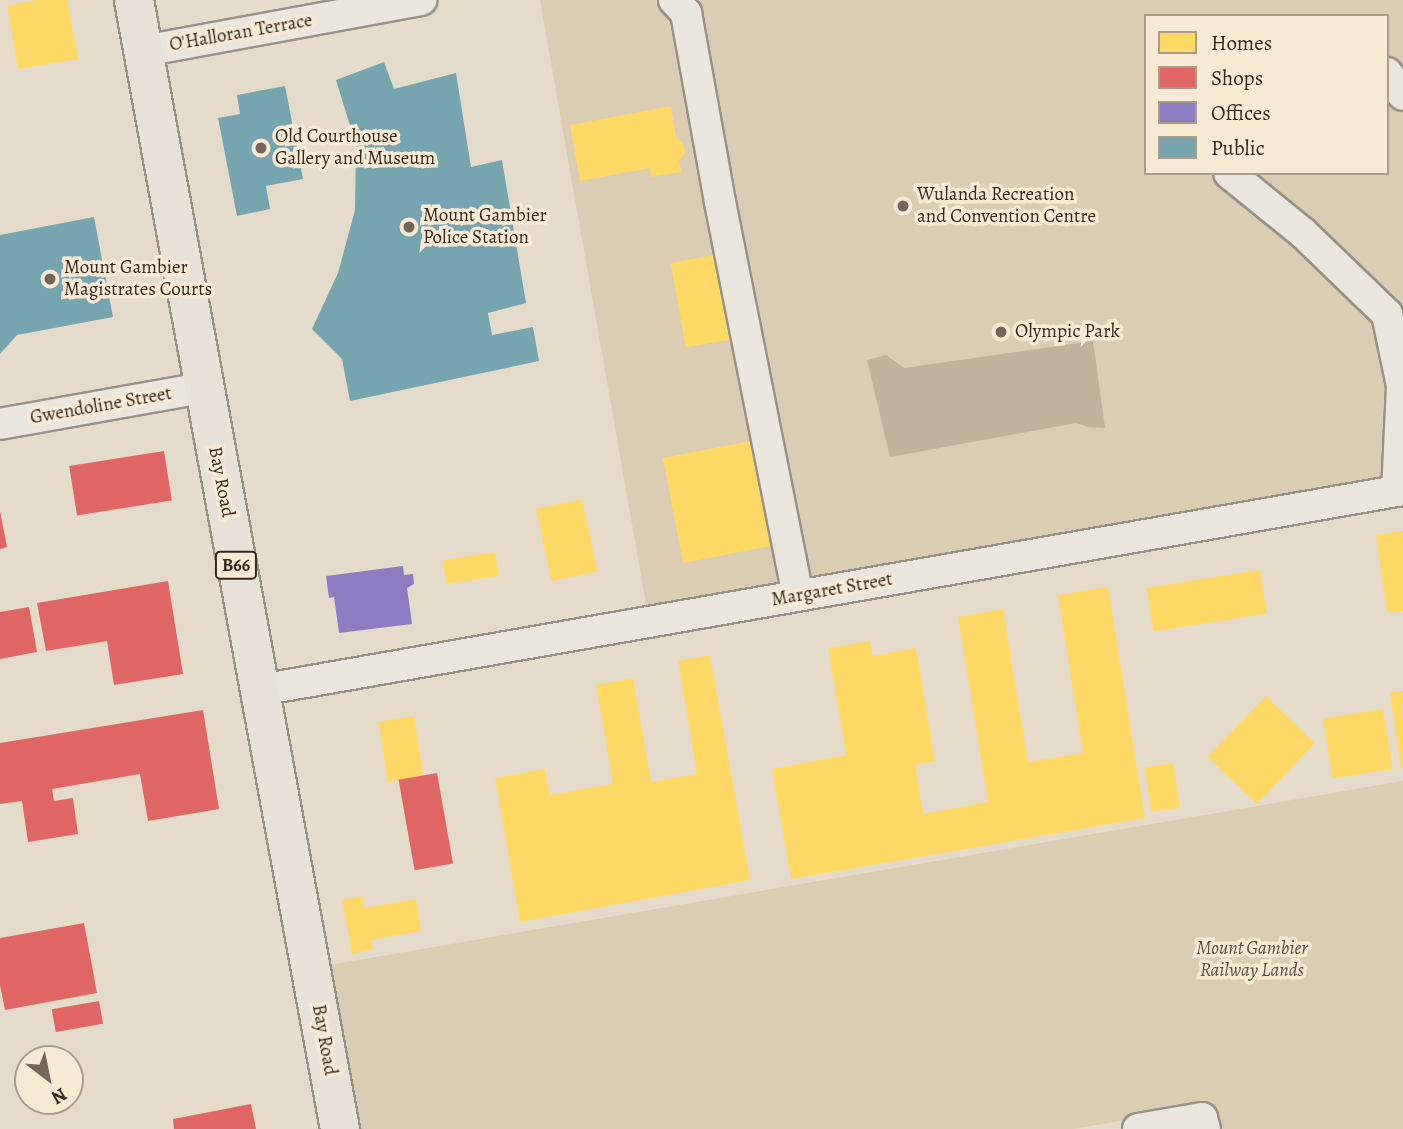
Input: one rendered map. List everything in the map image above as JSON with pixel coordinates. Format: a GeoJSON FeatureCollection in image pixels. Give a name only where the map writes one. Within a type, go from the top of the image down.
{"type":"FeatureCollection","features":[{"type":"Feature","properties":{"kind":"main road","name":"Bay Road"},"geometry":{"type":"LineString","coordinates":[[134,0],[340,1129]]}},
{"type":"Feature","properties":{"kind":"street","name":"O'Halloran Terrace"},"geometry":{"type":"LineString","coordinates":[[143,51],[421,0]]}},
{"type":"Feature","properties":{"kind":"street"},"geometry":{"type":"LineString","coordinates":[[674,0],[686,13],[720,202],[799,595]]}},
{"type":"Feature","properties":{"kind":"street"},"geometry":{"type":"LineString","coordinates":[[1389,76],[1403,95]]}},
{"type":"Feature","properties":{"kind":"street"},"geometry":{"type":"LineString","coordinates":[[1230,175],[1303,233],[1387,314],[1402,386],[1400,490]]}},
{"type":"Feature","properties":{"kind":"street","name":"Gwendoline Street"},"geometry":{"type":"LineString","coordinates":[[0,424],[203,388]]}},
{"type":"Feature","properties":{"kind":"street","name":"Margaret Street"},"geometry":{"type":"LineString","coordinates":[[260,690],[1400,490]]}},
{"type":"Feature","properties":{"kind":"street"},"geometry":{"type":"LineString","coordinates":[[1138,1129],[1202,1118],[1205,1129]]}},
{"type":"Feature","properties":{"kind":"green space","name":"Olympic Park"},"geometry":{"type":"Polygon","coordinates":[[[540,0],[1403,0],[1403,490],[649,621],[540,0]]]}},
{"type":"Feature","properties":{"kind":"green space","name":"Mount Gambier Railway Lands"},"geometry":{"type":"Polygon","coordinates":[[[1403,781],[1403,1129],[1215,1129],[1210,1105],[1073,1129],[351,1129],[323,966],[1403,781]]]}},
{"type":"Feature","properties":{"kind":"shaded area"},"geometry":{"type":"Polygon","coordinates":[[[1093,341],[1105,428],[1076,423],[890,457],[867,360],[886,355],[904,368],[1093,341]]]}},
{"type":"Feature","properties":{"kind":"building: Homes"},"geometry":{"type":"Polygon","coordinates":[[[37,0],[67,0],[78,59],[18,69],[7,6],[37,0]]]}},
{"type":"Feature","properties":{"kind":"building: Homes"},"geometry":{"type":"Polygon","coordinates":[[[671,106],[676,138],[683,143],[685,154],[679,160],[681,172],[651,177],[650,168],[580,181],[570,125],[671,106]]]}},
{"type":"Feature","properties":{"kind":"building: Homes"},"geometry":{"type":"Polygon","coordinates":[[[720,254],[735,339],[686,347],[671,263],[720,254]]]}},
{"type":"Feature","properties":{"kind":"building: Homes"},"geometry":{"type":"Polygon","coordinates":[[[755,440],[775,545],[683,563],[663,458],[755,440]]]}},
{"type":"Feature","properties":{"kind":"building: Homes"},"geometry":{"type":"Polygon","coordinates":[[[582,499],[597,571],[551,581],[536,509],[582,499]]]}},
{"type":"Feature","properties":{"kind":"building: Homes"},"geometry":{"type":"Polygon","coordinates":[[[1403,531],[1403,611],[1387,613],[1376,535],[1403,531]]]}},
{"type":"Feature","properties":{"kind":"building: Homes"},"geometry":{"type":"Polygon","coordinates":[[[495,552],[499,576],[446,584],[443,560],[495,552]]]}},
{"type":"Feature","properties":{"kind":"building: Homes"},"geometry":{"type":"Polygon","coordinates":[[[1260,570],[1267,613],[1153,631],[1146,588],[1260,570]]]}},
{"type":"Feature","properties":{"kind":"building: Homes"},"geometry":{"type":"Polygon","coordinates":[[[1108,587],[1145,818],[791,879],[772,769],[846,755],[828,648],[870,641],[873,656],[916,648],[935,761],[915,765],[923,814],[988,802],[958,617],[1003,609],[1028,762],[1083,753],[1058,595],[1108,587]]]}},
{"type":"Feature","properties":{"kind":"building: Homes"},"geometry":{"type":"Polygon","coordinates":[[[710,655],[750,880],[520,922],[495,778],[545,769],[550,795],[613,784],[596,685],[633,678],[651,782],[697,774],[678,661],[710,655]]]}},
{"type":"Feature","properties":{"kind":"building: Homes"},"geometry":{"type":"Polygon","coordinates":[[[1403,691],[1403,768],[1401,769],[1390,693],[1403,691]]]}},
{"type":"Feature","properties":{"kind":"building: Homes"},"geometry":{"type":"Polygon","coordinates":[[[1266,696],[1315,743],[1257,804],[1208,756],[1266,696]]]}},
{"type":"Feature","properties":{"kind":"building: Homes"},"geometry":{"type":"Polygon","coordinates":[[[1383,709],[1393,769],[1332,779],[1323,719],[1383,709]]]}},
{"type":"Feature","properties":{"kind":"building: Homes"},"geometry":{"type":"Polygon","coordinates":[[[414,716],[424,776],[388,782],[378,722],[414,716]]]}},
{"type":"Feature","properties":{"kind":"building: Homes"},"geometry":{"type":"Polygon","coordinates":[[[1173,763],[1180,807],[1151,812],[1144,768],[1173,763]]]}},
{"type":"Feature","properties":{"kind":"building: Homes"},"geometry":{"type":"Polygon","coordinates":[[[362,896],[364,908],[416,899],[421,931],[371,940],[373,949],[352,954],[342,900],[362,896]]]}},
{"type":"Feature","properties":{"kind":"building: Shops"},"geometry":{"type":"Polygon","coordinates":[[[164,451],[172,500],[77,515],[69,466],[164,451]]]}},
{"type":"Feature","properties":{"kind":"building: Shops"},"geometry":{"type":"Polygon","coordinates":[[[0,511],[7,547],[0,549],[0,511]]]}},
{"type":"Feature","properties":{"kind":"building: Shops"},"geometry":{"type":"Polygon","coordinates":[[[168,581],[183,674],[114,685],[107,641],[46,651],[37,603],[168,581]]]}},
{"type":"Feature","properties":{"kind":"building: Shops"},"geometry":{"type":"Polygon","coordinates":[[[29,607],[37,652],[0,659],[0,612],[29,607]]]}},
{"type":"Feature","properties":{"kind":"building: Shops"},"geometry":{"type":"Polygon","coordinates":[[[203,710],[219,809],[148,821],[140,774],[52,789],[54,801],[73,798],[78,834],[28,842],[22,801],[0,804],[0,743],[203,710]]]}},
{"type":"Feature","properties":{"kind":"building: Shops"},"geometry":{"type":"Polygon","coordinates":[[[437,773],[453,864],[415,870],[399,780],[437,773]]]}},
{"type":"Feature","properties":{"kind":"building: Shops"},"geometry":{"type":"Polygon","coordinates":[[[84,923],[97,993],[5,1010],[0,985],[0,938],[84,923]]]}},
{"type":"Feature","properties":{"kind":"building: Shops"},"geometry":{"type":"Polygon","coordinates":[[[99,1001],[103,1024],[56,1032],[52,1009],[99,1001]]]}},
{"type":"Feature","properties":{"kind":"building: Shops"},"geometry":{"type":"Polygon","coordinates":[[[251,1104],[256,1129],[174,1129],[173,1119],[251,1104]]]}},
{"type":"Feature","properties":{"kind":"building: Offices"},"geometry":{"type":"Polygon","coordinates":[[[403,566],[404,575],[413,574],[414,584],[407,588],[412,624],[339,633],[334,597],[329,598],[326,576],[403,566]]]}},
{"type":"Feature","properties":{"kind":"building: Public"},"geometry":{"type":"Polygon","coordinates":[[[384,62],[394,89],[456,73],[471,167],[502,160],[526,303],[488,313],[492,335],[533,327],[539,361],[350,401],[342,359],[312,329],[338,273],[355,210],[356,145],[336,80],[384,62]]]}},
{"type":"Feature","properties":{"kind":"building: Public","name":"Old Courthouse Gallery and Museum"},"geometry":{"type":"Polygon","coordinates":[[[285,86],[303,179],[266,186],[270,209],[237,216],[218,118],[240,114],[237,95],[285,86]]]}},
{"type":"Feature","properties":{"kind":"building: Public"},"geometry":{"type":"Polygon","coordinates":[[[94,217],[113,317],[17,335],[0,354],[0,235],[94,217]]]}},
{"type":"Feature","properties":{"kind":"place","name":"Old Courthouse Gallery and Museum"},"geometry":{"type":"Point","coordinates":[261,148]}},
{"type":"Feature","properties":{"kind":"place","name":"Wulanda Recreation and Convention Centre"},"geometry":{"type":"Point","coordinates":[903,206]}},
{"type":"Feature","properties":{"kind":"place","name":"Mount Gambier Police Station"},"geometry":{"type":"Point","coordinates":[409,227]}},
{"type":"Feature","properties":{"kind":"place","name":"Mount Gambier Magistrates Courts"},"geometry":{"type":"Point","coordinates":[50,279]}},
{"type":"Feature","properties":{"kind":"place","name":"Olympic Park"},"geometry":{"type":"Point","coordinates":[1001,332]}}]}
